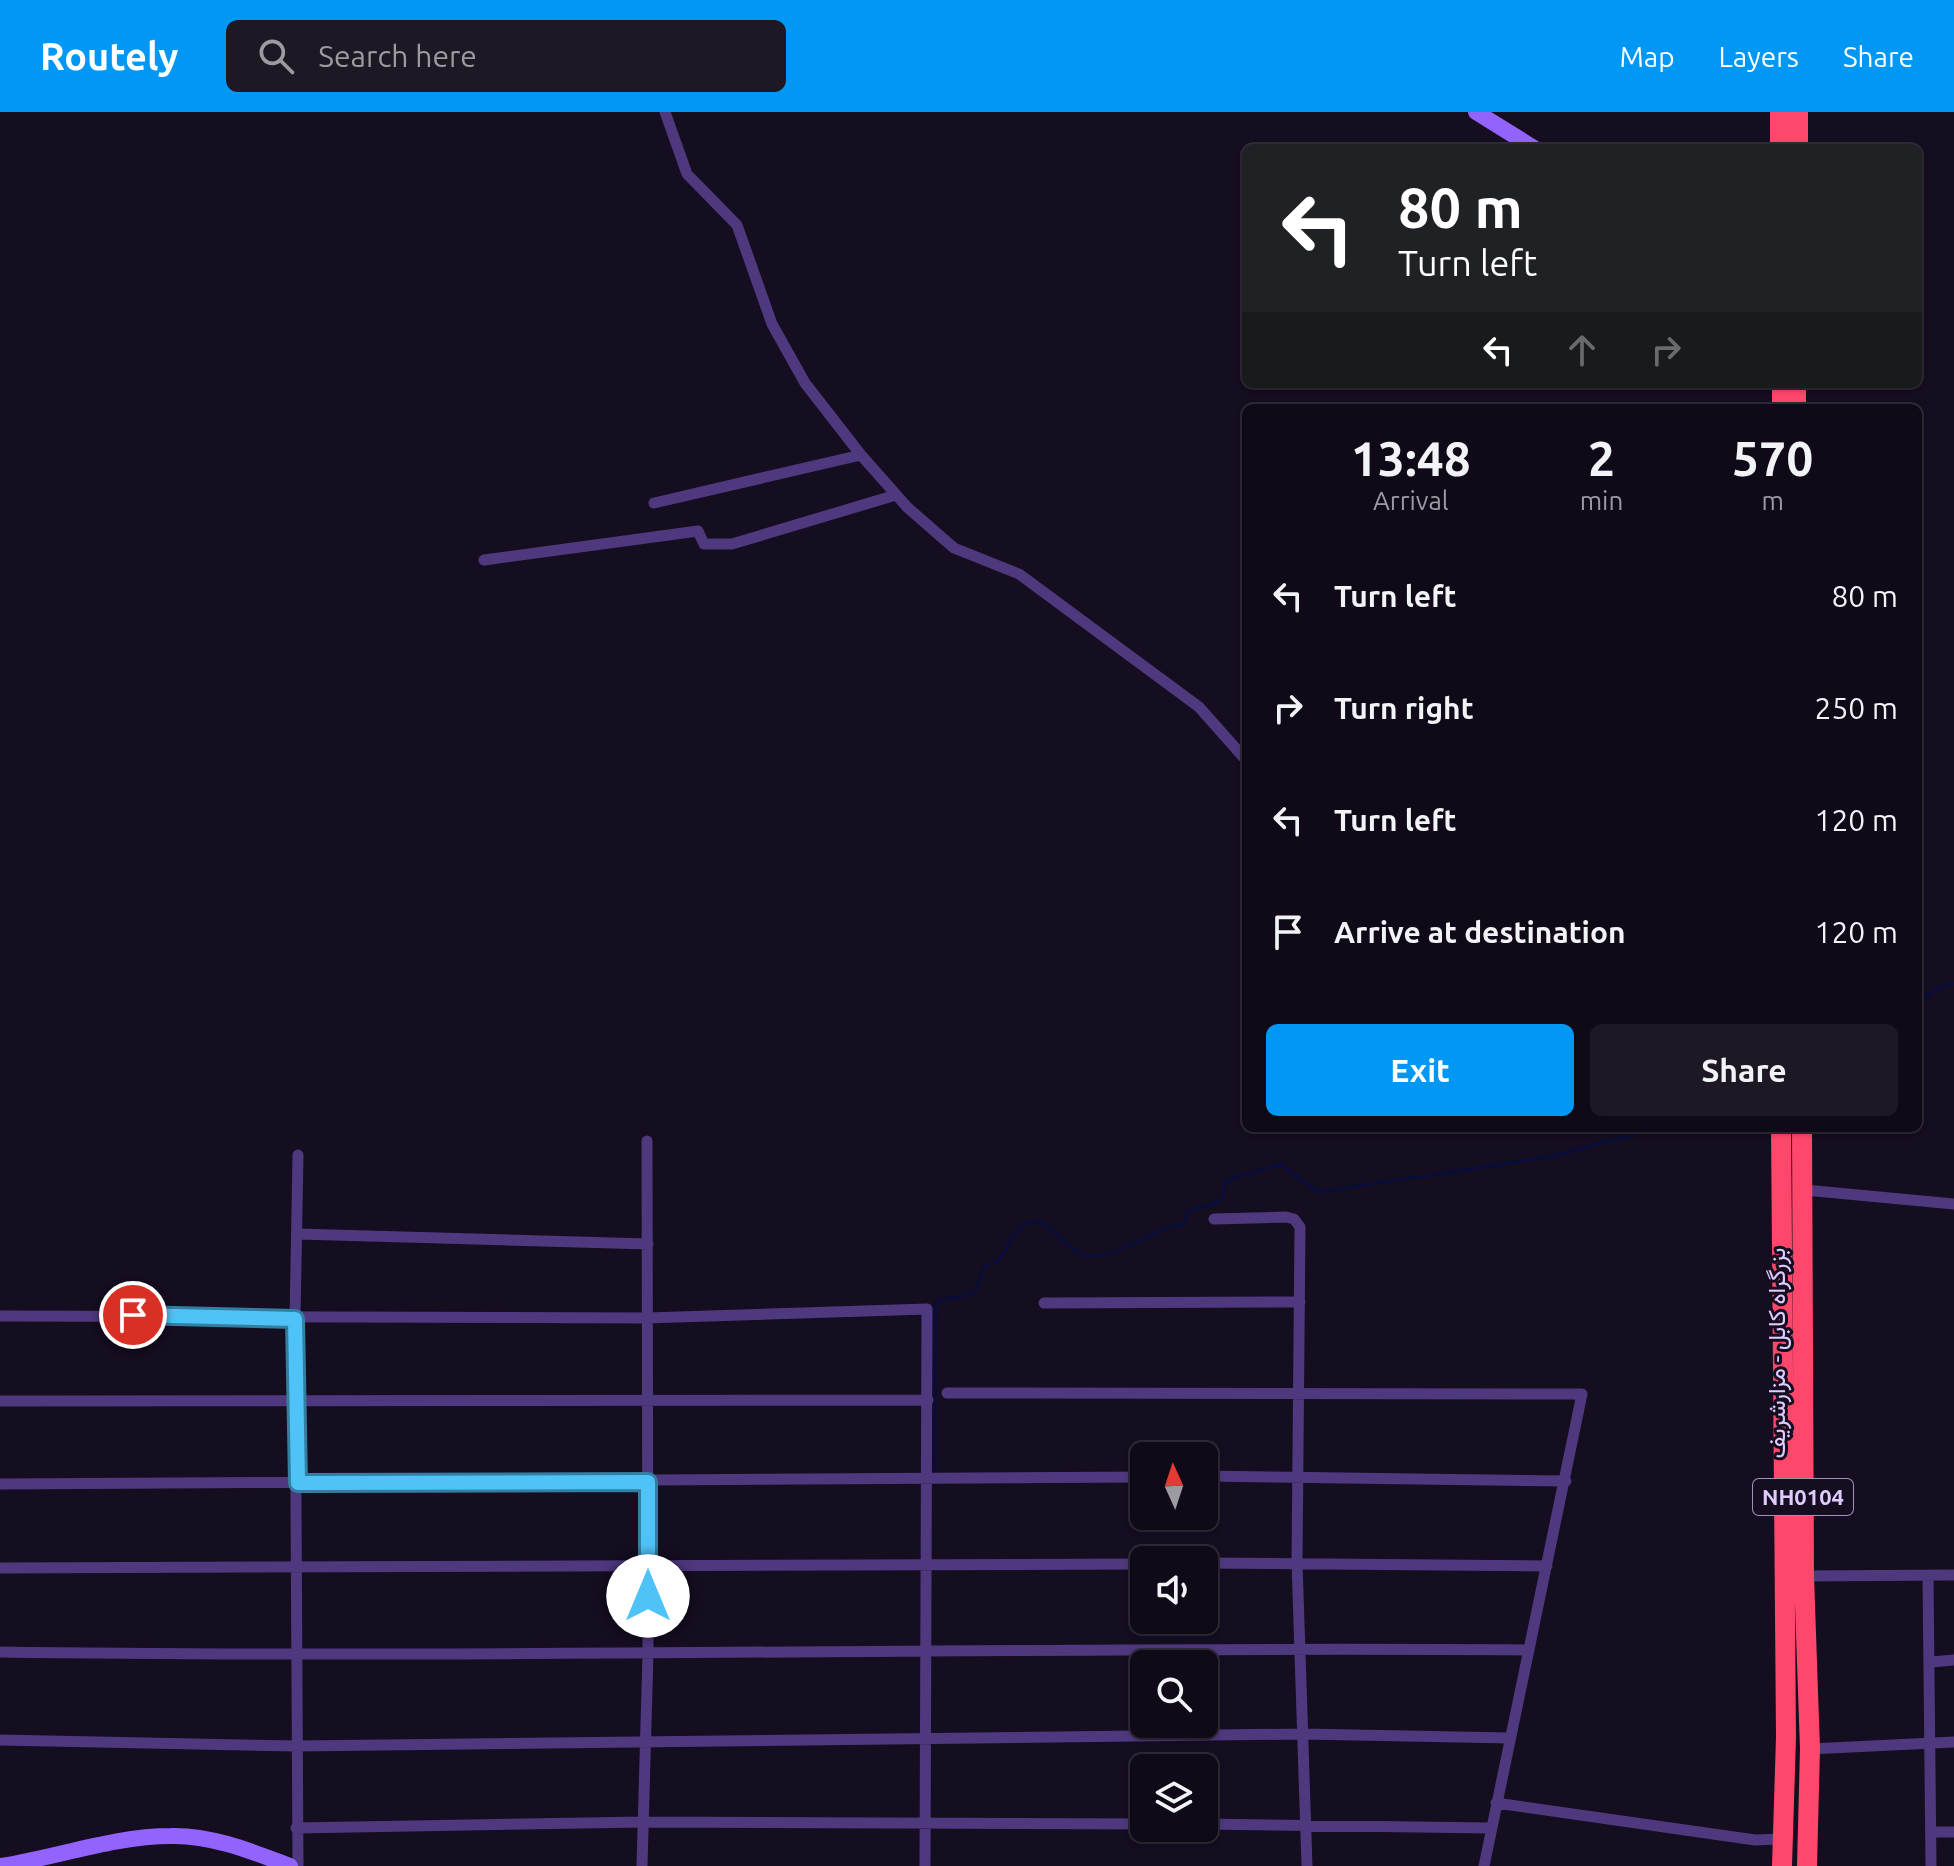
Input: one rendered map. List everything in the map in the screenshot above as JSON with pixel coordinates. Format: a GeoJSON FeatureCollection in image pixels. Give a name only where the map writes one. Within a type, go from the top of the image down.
{"type":"FeatureCollection","features":[{"type":"Feature","properties":{"kind":"highway"},"geometry":{"type":"LineString","coordinates":[[1780,112],[1780,144]]}},
{"type":"Feature","properties":{"kind":"highway"},"geometry":{"type":"LineString","coordinates":[[1798,112],[1798,144]]}},
{"type":"Feature","properties":{"kind":"highway","name":"بزرگراه کابل - مزارشریف"},"geometry":{"type":"LineString","coordinates":[[1781,1132],[1786,1737],[1782,1866]]}},
{"type":"Feature","properties":{"kind":"highway","name":"بزرگراه کابل - مزارشریف"},"geometry":{"type":"LineString","coordinates":[[1802,1132],[1805,1190],[1802,1334],[1804,1576],[1810,1749],[1807,1866]]}},
{"type":"Feature","properties":{"kind":"street"},"geometry":{"type":"LineString","coordinates":[[665,112],[687,174],[704,196],[737,225],[772,324],[798,371],[861,455],[896,495],[954,548],[1019,574],[1199,707],[1242,755]]}},
{"type":"Feature","properties":{"kind":"street"},"geometry":{"type":"LineString","coordinates":[[1476,112],[1528,144]]}},
{"type":"Feature","properties":{"kind":"street"},"geometry":{"type":"LineString","coordinates":[[654,503],[861,455]]}},
{"type":"Feature","properties":{"kind":"street"},"geometry":{"type":"LineString","coordinates":[[484,560],[698,531],[704,544],[732,544],[896,495]]}},
{"type":"Feature","properties":{"kind":"street"},"geometry":{"type":"LineString","coordinates":[[642,1866],[648,1653],[647,1141]]}},
{"type":"Feature","properties":{"kind":"street"},"geometry":{"type":"LineString","coordinates":[[298,1155],[295,1319],[298,1866]]}},
{"type":"Feature","properties":{"kind":"street"},"geometry":{"type":"LineString","coordinates":[[1805,1190],[1954,1204]]}},
{"type":"Feature","properties":{"kind":"street"},"geometry":{"type":"LineString","coordinates":[[1214,1219],[1294,1219],[1300,1227],[1297,1562],[1307,1866]]}},
{"type":"Feature","properties":{"kind":"street"},"geometry":{"type":"LineString","coordinates":[[298,1234],[648,1244]]}},
{"type":"Feature","properties":{"kind":"street"},"geometry":{"type":"LineString","coordinates":[[1044,1303],[1300,1302]]}},
{"type":"Feature","properties":{"kind":"street"},"geometry":{"type":"LineString","coordinates":[[0,1316],[647,1318],[927,1309],[929,1567],[925,1866]]}},
{"type":"Feature","properties":{"kind":"street"},"geometry":{"type":"LineString","coordinates":[[947,1393],[1582,1394],[1484,1866]]}},
{"type":"Feature","properties":{"kind":"street"},"geometry":{"type":"LineString","coordinates":[[0,1401],[928,1400]]}},
{"type":"Feature","properties":{"kind":"street"},"geometry":{"type":"LineString","coordinates":[[1218,1476],[1566,1481]]}},
{"type":"Feature","properties":{"kind":"street"},"geometry":{"type":"LineString","coordinates":[[0,1484],[928,1481],[1130,1477]]}},
{"type":"Feature","properties":{"kind":"street"},"geometry":{"type":"LineString","coordinates":[[1218,1563],[1547,1566]]}},
{"type":"Feature","properties":{"kind":"street"},"geometry":{"type":"LineString","coordinates":[[0,1568],[1130,1564]]}},
{"type":"Feature","properties":{"kind":"street"},"geometry":{"type":"LineString","coordinates":[[1804,1576],[1954,1575]]}},
{"type":"Feature","properties":{"kind":"street"},"geometry":{"type":"LineString","coordinates":[[1928,1576],[1931,1866]]}},
{"type":"Feature","properties":{"kind":"street"},"geometry":{"type":"LineString","coordinates":[[0,1652],[297,1656],[1301,1648],[1529,1650]]}},
{"type":"Feature","properties":{"kind":"street"},"geometry":{"type":"LineString","coordinates":[[1931,1662],[1954,1660]]}},
{"type":"Feature","properties":{"kind":"street"},"geometry":{"type":"LineString","coordinates":[[0,1740],[297,1746],[1303,1734],[1510,1738]]}},
{"type":"Feature","properties":{"kind":"street"},"geometry":{"type":"LineString","coordinates":[[1810,1749],[1954,1742]]}},
{"type":"Feature","properties":{"kind":"street"},"geometry":{"type":"LineString","coordinates":[[1496,1803],[1755,1840],[1782,1839]]}},
{"type":"Feature","properties":{"kind":"street"},"geometry":{"type":"LineString","coordinates":[[296,1828],[643,1822],[1130,1824]]}},
{"type":"Feature","properties":{"kind":"street"},"geometry":{"type":"LineString","coordinates":[[1218,1824],[1490,1828]]}},
{"type":"Feature","properties":{"kind":"street"},"geometry":{"type":"LineString","coordinates":[[1931,1832],[1954,1832]]}},
{"type":"Feature","properties":{"kind":"street"},"geometry":{"type":"LineString","coordinates":[[1,1866],[57,1857],[112,1843],[173,1835],[231,1844],[290,1866]]}},
{"type":"Feature","properties":{"kind":"waterway"},"geometry":{"type":"LineString","coordinates":[[1922,1000],[1938,988],[1954,983]]}},
{"type":"Feature","properties":{"kind":"waterway"},"geometry":{"type":"LineString","coordinates":[[935,1471],[936,1302],[976,1291],[984,1266],[998,1261],[1015,1234],[1028,1223],[1043,1224],[1077,1252],[1096,1256],[1122,1249],[1160,1230],[1183,1225],[1187,1213],[1223,1198],[1225,1181],[1280,1164],[1318,1192],[1549,1157],[1644,1132]]}},
{"type":"Feature","properties":{"kind":"route"},"geometry":{"type":"LineString","coordinates":[[133,1315],[295,1319],[298,1483],[648,1482],[648,1596]]}}]}
